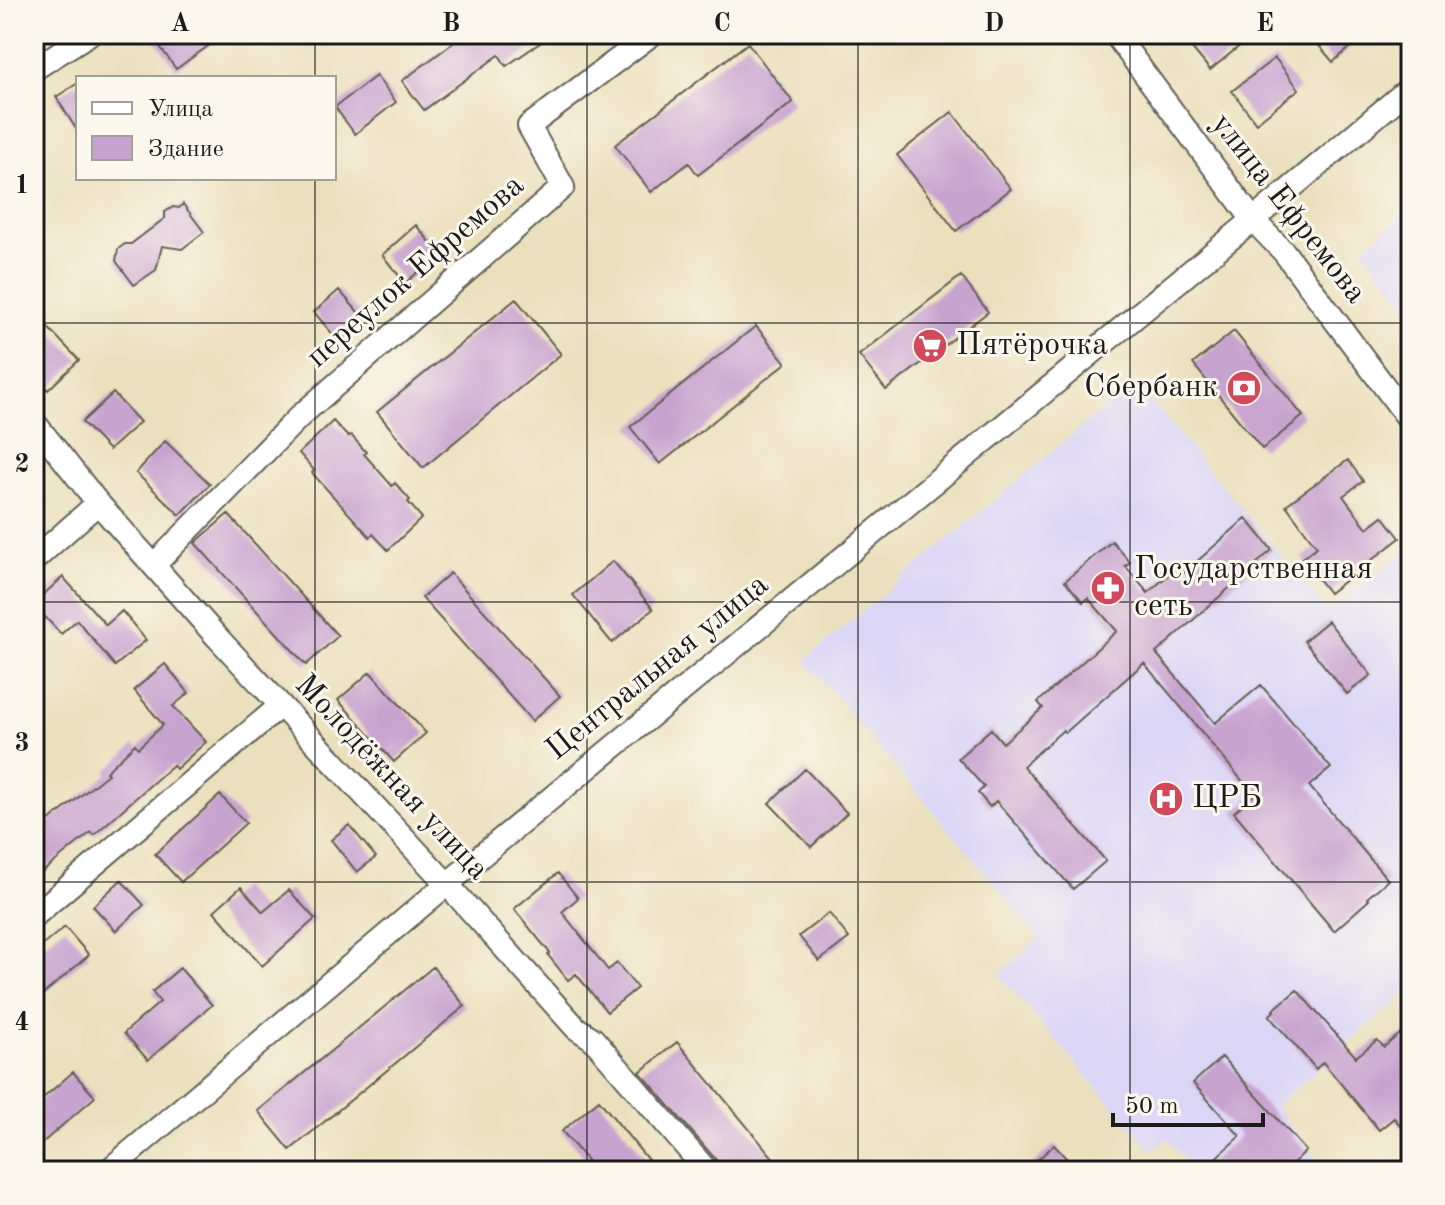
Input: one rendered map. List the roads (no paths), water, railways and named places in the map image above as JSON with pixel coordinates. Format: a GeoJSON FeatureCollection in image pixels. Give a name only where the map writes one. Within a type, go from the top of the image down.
{"type":"FeatureCollection","features":[{"type":"Feature","properties":{"kind":"street"},"geometry":{"type":"LineString","coordinates":[[34,69],[89,34]]}},
{"type":"Feature","properties":{"kind":"street","name":"переулок Ефремова"},"geometry":{"type":"LineString","coordinates":[[154,565],[300,416],[563,187],[529,126],[652,34]]}},
{"type":"Feature","properties":{"kind":"street","name":"улица Ефремова"},"geometry":{"type":"LineString","coordinates":[[1115,34],[1253,220],[1284,252],[1411,422]]}},
{"type":"Feature","properties":{"kind":"street","name":"Центральная улица"},"geometry":{"type":"LineString","coordinates":[[108,1171],[447,884],[1411,87]]}},
{"type":"Feature","properties":{"kind":"street","name":"Молодёжная улица"},"geometry":{"type":"LineString","coordinates":[[34,422],[98,503],[280,706],[447,884],[576,1028],[593,1039],[707,1171]]}},
{"type":"Feature","properties":{"kind":"street"},"geometry":{"type":"LineString","coordinates":[[34,560],[98,503]]}},
{"type":"Feature","properties":{"kind":"street"},"geometry":{"type":"LineString","coordinates":[[34,916],[280,706]]}},
{"type":"Feature","properties":{"kind":"place","name":"Пятёрочка"},"geometry":{"type":"Point","coordinates":[930,346]}},
{"type":"Feature","properties":{"kind":"place","name":"Сбербанк"},"geometry":{"type":"Point","coordinates":[1244,388]}},
{"type":"Feature","properties":{"kind":"place","name":"Государственная сеть"},"geometry":{"type":"Point","coordinates":[1108,588]}},
{"type":"Feature","properties":{"kind":"place","name":"ЦРБ"},"geometry":{"type":"Point","coordinates":[1166,799]}}]}
